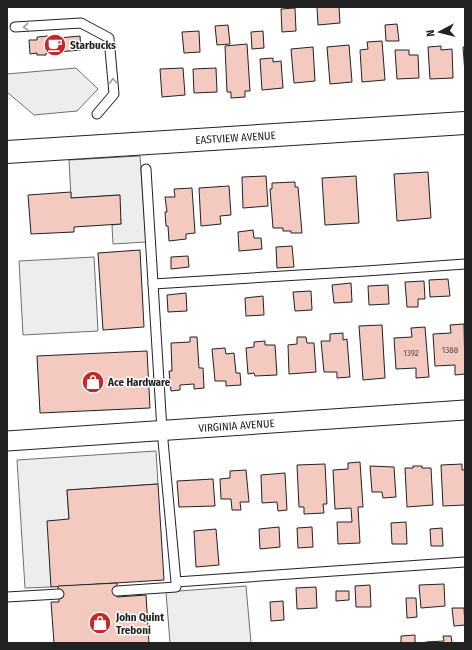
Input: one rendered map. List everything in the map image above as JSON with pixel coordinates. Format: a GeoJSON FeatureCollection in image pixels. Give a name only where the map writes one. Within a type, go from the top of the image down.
{"type":"FeatureCollection","features":[{"type":"Feature","properties":{"kind":"street","name":"EASTVIEW AVENUE"},"geometry":{"type":"LineString","coordinates":[[7,152],[465,123]]}},
{"type":"Feature","properties":{"kind":"street","name":"VIRGINIA AVENUE"},"geometry":{"type":"LineString","coordinates":[[7,441],[465,410]]}},
{"type":"Feature","properties":{"kind":"lane"},"geometry":{"type":"LineString","coordinates":[[15,27],[81,23],[109,38],[114,94],[97,114]]}},
{"type":"Feature","properties":{"kind":"lane"},"geometry":{"type":"LineString","coordinates":[[146,169],[162,430],[176,582],[465,562]]}},
{"type":"Feature","properties":{"kind":"lane"},"geometry":{"type":"LineString","coordinates":[[153,284],[366,272],[465,264]]}},
{"type":"Feature","properties":{"kind":"lane"},"geometry":{"type":"LineString","coordinates":[[117,591],[176,587]]}},
{"type":"Feature","properties":{"kind":"lane"},"geometry":{"type":"LineString","coordinates":[[7,597],[59,594]]}},
{"type":"Feature","properties":{"kind":"shaded area"},"geometry":{"type":"Polygon","coordinates":[[[76,68],[98,89],[77,111],[34,115],[7,92],[7,74],[76,68]]]}},
{"type":"Feature","properties":{"kind":"shaded area"},"geometry":{"type":"Polygon","coordinates":[[[140,156],[146,242],[113,244],[112,225],[121,224],[119,195],[71,198],[69,160],[140,156]]]}},
{"type":"Feature","properties":{"kind":"shaded area"},"geometry":{"type":"Polygon","coordinates":[[[94,257],[98,331],[23,335],[19,261],[94,257]]]}},
{"type":"Feature","properties":{"kind":"shaded area"},"geometry":{"type":"Polygon","coordinates":[[[156,451],[158,484],[67,490],[69,519],[51,587],[25,588],[17,460],[156,451]]]}},
{"type":"Feature","properties":{"kind":"shaded area"},"geometry":{"type":"Polygon","coordinates":[[[246,586],[251,643],[170,643],[166,592],[246,586]]]}},
{"type":"Feature","properties":{"kind":"building"},"geometry":{"type":"Polygon","coordinates":[[[317,7],[339,7],[340,23],[318,25],[317,7]]]}},
{"type":"Feature","properties":{"kind":"building"},"geometry":{"type":"Polygon","coordinates":[[[295,8],[296,31],[282,32],[281,9],[295,8]]]}},
{"type":"Feature","properties":{"kind":"building"},"geometry":{"type":"Polygon","coordinates":[[[397,24],[399,41],[386,41],[385,25],[397,24]]]}},
{"type":"Feature","properties":{"kind":"building"},"geometry":{"type":"Polygon","coordinates":[[[228,25],[230,44],[217,45],[215,26],[228,25]]]}},
{"type":"Feature","properties":{"kind":"building"},"geometry":{"type":"Polygon","coordinates":[[[199,31],[200,52],[184,53],[182,32],[199,31]]]}},
{"type":"Feature","properties":{"kind":"building"},"geometry":{"type":"Polygon","coordinates":[[[263,31],[264,48],[252,49],[251,32],[263,31]]]}},
{"type":"Feature","properties":{"kind":"building","name":"Starbucks"},"geometry":{"type":"Polygon","coordinates":[[[48,36],[48,39],[80,36],[81,50],[46,53],[46,55],[37,55],[37,53],[30,54],[29,40],[37,40],[37,37],[48,36]]]}},
{"type":"Feature","properties":{"kind":"building"},"geometry":{"type":"Polygon","coordinates":[[[382,41],[385,80],[362,82],[360,50],[368,49],[367,42],[382,41]]]}},
{"type":"Feature","properties":{"kind":"building"},"geometry":{"type":"Polygon","coordinates":[[[247,44],[250,91],[245,91],[245,97],[231,98],[231,92],[227,92],[225,46],[247,44]]]}},
{"type":"Feature","properties":{"kind":"building"},"geometry":{"type":"Polygon","coordinates":[[[349,45],[352,82],[330,84],[327,47],[349,45]]]}},
{"type":"Feature","properties":{"kind":"building"},"geometry":{"type":"Polygon","coordinates":[[[441,46],[441,50],[452,49],[453,78],[430,79],[428,47],[441,46]]]}},
{"type":"Feature","properties":{"kind":"building"},"geometry":{"type":"Polygon","coordinates":[[[313,47],[315,81],[294,83],[291,49],[313,47]]]}},
{"type":"Feature","properties":{"kind":"building"},"geometry":{"type":"Polygon","coordinates":[[[463,47],[465,47],[465,73],[463,47]]]}},
{"type":"Feature","properties":{"kind":"building"},"geometry":{"type":"Polygon","coordinates":[[[395,50],[409,50],[409,55],[418,55],[419,78],[397,79],[395,50]]]}},
{"type":"Feature","properties":{"kind":"building"},"geometry":{"type":"Polygon","coordinates":[[[273,58],[273,62],[281,61],[283,88],[262,90],[260,59],[273,58]]]}},
{"type":"Feature","properties":{"kind":"building"},"geometry":{"type":"Polygon","coordinates":[[[183,68],[185,95],[162,97],[160,69],[183,68]]]}},
{"type":"Feature","properties":{"kind":"building"},"geometry":{"type":"Polygon","coordinates":[[[216,68],[217,92],[194,93],[193,69],[216,68]]]}},
{"type":"Feature","properties":{"kind":"building"},"geometry":{"type":"Polygon","coordinates":[[[428,172],[431,218],[397,221],[394,174],[428,172]]]}},
{"type":"Feature","properties":{"kind":"building"},"geometry":{"type":"Polygon","coordinates":[[[266,176],[268,206],[243,208],[242,177],[266,176]]]}},
{"type":"Feature","properties":{"kind":"building"},"geometry":{"type":"Polygon","coordinates":[[[356,176],[359,223],[325,225],[322,178],[356,176]]]}},
{"type":"Feature","properties":{"kind":"building"},"geometry":{"type":"Polygon","coordinates":[[[295,182],[295,187],[298,187],[302,233],[291,233],[291,231],[283,231],[283,228],[273,228],[270,189],[272,189],[272,183],[295,182]]]}},
{"type":"Feature","properties":{"kind":"building"},"geometry":{"type":"Polygon","coordinates":[[[229,186],[231,215],[220,216],[221,224],[201,226],[199,188],[229,186]]]}},
{"type":"Feature","properties":{"kind":"building"},"geometry":{"type":"Polygon","coordinates":[[[192,188],[195,233],[186,234],[186,239],[169,241],[168,226],[166,226],[165,212],[167,212],[165,197],[175,197],[174,189],[192,188]]]}},
{"type":"Feature","properties":{"kind":"building"},"geometry":{"type":"Polygon","coordinates":[[[71,192],[71,198],[120,195],[121,224],[74,227],[74,232],[31,234],[28,195],[71,192]]]}},
{"type":"Feature","properties":{"kind":"building"},"geometry":{"type":"Polygon","coordinates":[[[253,230],[254,238],[261,238],[262,249],[239,251],[238,232],[253,230]]]}},
{"type":"Feature","properties":{"kind":"building"},"geometry":{"type":"Polygon","coordinates":[[[292,246],[294,267],[277,268],[276,247],[292,246]]]}},
{"type":"Feature","properties":{"kind":"building"},"geometry":{"type":"Polygon","coordinates":[[[140,250],[144,327],[103,330],[98,253],[140,250]]]}},
{"type":"Feature","properties":{"kind":"building"},"geometry":{"type":"Polygon","coordinates":[[[188,256],[189,267],[171,269],[171,257],[188,256]]]}},
{"type":"Feature","properties":{"kind":"building"},"geometry":{"type":"Polygon","coordinates":[[[448,279],[450,296],[430,297],[429,280],[448,279]]]}},
{"type":"Feature","properties":{"kind":"building"},"geometry":{"type":"Polygon","coordinates":[[[424,281],[425,299],[418,299],[418,307],[407,307],[405,282],[424,281]]]}},
{"type":"Feature","properties":{"kind":"building"},"geometry":{"type":"Polygon","coordinates":[[[351,283],[352,302],[334,303],[332,285],[351,283]]]}},
{"type":"Feature","properties":{"kind":"building"},"geometry":{"type":"Polygon","coordinates":[[[388,285],[389,304],[369,305],[368,286],[388,285]]]}},
{"type":"Feature","properties":{"kind":"building"},"geometry":{"type":"Polygon","coordinates":[[[311,291],[312,310],[295,311],[293,292],[311,291]]]}},
{"type":"Feature","properties":{"kind":"building"},"geometry":{"type":"Polygon","coordinates":[[[186,293],[187,311],[168,312],[167,295],[186,293]]]}},
{"type":"Feature","properties":{"kind":"building"},"geometry":{"type":"Polygon","coordinates":[[[263,296],[264,315],[246,316],[245,298],[263,296]]]}},
{"type":"Feature","properties":{"kind":"building"},"geometry":{"type":"Polygon","coordinates":[[[464,324],[465,374],[455,375],[455,365],[435,366],[433,334],[451,333],[450,325],[464,324]]]}},
{"type":"Feature","properties":{"kind":"building"},"geometry":{"type":"Polygon","coordinates":[[[382,325],[385,378],[363,380],[359,326],[382,325]]]}},
{"type":"Feature","properties":{"kind":"building"},"geometry":{"type":"Polygon","coordinates":[[[425,327],[429,377],[416,378],[416,368],[396,369],[394,338],[412,337],[411,328],[425,327]]]}},
{"type":"Feature","properties":{"kind":"building"},"geometry":{"type":"Polygon","coordinates":[[[343,333],[343,340],[347,339],[350,377],[337,378],[337,372],[324,372],[321,341],[330,341],[330,334],[343,333]]]}},
{"type":"Feature","properties":{"kind":"building"},"geometry":{"type":"Polygon","coordinates":[[[190,337],[197,337],[199,368],[203,368],[204,388],[194,389],[194,384],[180,385],[180,390],[171,391],[169,371],[172,371],[171,343],[190,342],[190,337]]]}},
{"type":"Feature","properties":{"kind":"building"},"geometry":{"type":"Polygon","coordinates":[[[297,337],[306,337],[307,343],[314,343],[316,372],[289,374],[288,345],[297,344],[297,337]]]}},
{"type":"Feature","properties":{"kind":"building"},"geometry":{"type":"Polygon","coordinates":[[[265,341],[265,345],[275,345],[277,375],[255,376],[254,373],[248,374],[246,348],[254,347],[254,342],[265,341]]]}},
{"type":"Feature","properties":{"kind":"building"},"geometry":{"type":"Polygon","coordinates":[[[225,348],[226,354],[234,353],[236,373],[240,373],[241,385],[226,386],[226,381],[215,381],[212,349],[225,348]]]}},
{"type":"Feature","properties":{"kind":"building","name":"Ace Hardware"},"geometry":{"type":"Polygon","coordinates":[[[147,351],[150,408],[40,413],[37,356],[147,351]]]}},
{"type":"Feature","properties":{"kind":"building"},"geometry":{"type":"Polygon","coordinates":[[[360,462],[363,507],[358,507],[360,543],[338,544],[337,522],[352,522],[351,508],[335,509],[333,470],[348,469],[348,463],[360,462]]]}},
{"type":"Feature","properties":{"kind":"building"},"geometry":{"type":"Polygon","coordinates":[[[325,464],[327,504],[323,504],[324,513],[304,514],[304,507],[299,507],[297,465],[325,464]]]}},
{"type":"Feature","properties":{"kind":"building"},"geometry":{"type":"Polygon","coordinates":[[[462,464],[462,470],[465,470],[465,505],[443,506],[441,465],[462,464]]]}},
{"type":"Feature","properties":{"kind":"building"},"geometry":{"type":"Polygon","coordinates":[[[370,466],[394,467],[396,497],[383,498],[382,492],[372,492],[370,466]]]}},
{"type":"Feature","properties":{"kind":"building"},"geometry":{"type":"Polygon","coordinates":[[[413,466],[431,468],[433,505],[407,507],[405,468],[413,468],[413,466]]]}},
{"type":"Feature","properties":{"kind":"building"},"geometry":{"type":"Polygon","coordinates":[[[246,470],[249,502],[240,502],[241,510],[232,510],[231,499],[221,499],[220,479],[230,478],[230,471],[246,470]]]}},
{"type":"Feature","properties":{"kind":"building"},"geometry":{"type":"Polygon","coordinates":[[[285,473],[287,510],[278,511],[277,502],[262,503],[261,475],[285,473]]]}},
{"type":"Feature","properties":{"kind":"building"},"geometry":{"type":"Polygon","coordinates":[[[213,479],[215,506],[179,507],[177,481],[213,479]]]}},
{"type":"Feature","properties":{"kind":"building"},"geometry":{"type":"Polygon","coordinates":[[[158,484],[164,580],[51,587],[47,521],[69,519],[67,490],[158,484]]]}},
{"type":"Feature","properties":{"kind":"building"},"geometry":{"type":"Polygon","coordinates":[[[406,522],[407,544],[392,544],[391,523],[406,522]]]}},
{"type":"Feature","properties":{"kind":"building"},"geometry":{"type":"Polygon","coordinates":[[[279,527],[280,547],[260,549],[259,529],[279,527]]]}},
{"type":"Feature","properties":{"kind":"building"},"geometry":{"type":"Polygon","coordinates":[[[312,527],[313,547],[298,548],[297,528],[312,527]]]}},
{"type":"Feature","properties":{"kind":"building"},"geometry":{"type":"Polygon","coordinates":[[[442,528],[443,546],[431,546],[430,529],[442,528]]]}},
{"type":"Feature","properties":{"kind":"building"},"geometry":{"type":"Polygon","coordinates":[[[216,529],[219,565],[196,567],[194,531],[216,529]]]}},
{"type":"Feature","properties":{"kind":"building","name":"John Quint Treboni"},"geometry":{"type":"Polygon","coordinates":[[[117,583],[117,597],[146,595],[149,643],[54,643],[51,602],[59,602],[58,586],[117,583]]]}},
{"type":"Feature","properties":{"kind":"building"},"geometry":{"type":"Polygon","coordinates":[[[444,584],[445,606],[421,608],[419,585],[444,584]]]}},
{"type":"Feature","properties":{"kind":"building"},"geometry":{"type":"Polygon","coordinates":[[[370,585],[371,607],[356,607],[355,586],[370,585]]]}},
{"type":"Feature","properties":{"kind":"building"},"geometry":{"type":"Polygon","coordinates":[[[316,587],[317,608],[297,609],[296,588],[316,587]]]}},
{"type":"Feature","properties":{"kind":"building"},"geometry":{"type":"Polygon","coordinates":[[[336,591],[349,591],[349,600],[336,601],[336,591]]]}},
{"type":"Feature","properties":{"kind":"building"},"geometry":{"type":"Polygon","coordinates":[[[406,598],[416,598],[417,617],[407,618],[406,598]]]}},
{"type":"Feature","properties":{"kind":"building"},"geometry":{"type":"Polygon","coordinates":[[[283,601],[284,620],[271,621],[270,602],[283,601]]]}},
{"type":"Feature","properties":{"kind":"building"},"geometry":{"type":"Polygon","coordinates":[[[452,608],[464,608],[465,625],[454,626],[452,608]]]}},
{"type":"Feature","properties":{"kind":"building"},"geometry":{"type":"Polygon","coordinates":[[[415,635],[415,643],[401,643],[401,636],[415,635]]]}},
{"type":"Feature","properties":{"kind":"building"},"geometry":{"type":"Polygon","coordinates":[[[443,636],[451,636],[452,643],[426,643],[444,641],[443,636]]]}},
{"type":"Feature","properties":{"kind":"place","name":"Starbucks"},"geometry":{"type":"Point","coordinates":[55,45]}},
{"type":"Feature","properties":{"kind":"place","name":"Ace Hardware"},"geometry":{"type":"Point","coordinates":[93,382]}},
{"type":"Feature","properties":{"kind":"place","name":"John Quint Treboni"},"geometry":{"type":"Point","coordinates":[100,623]}}]}
